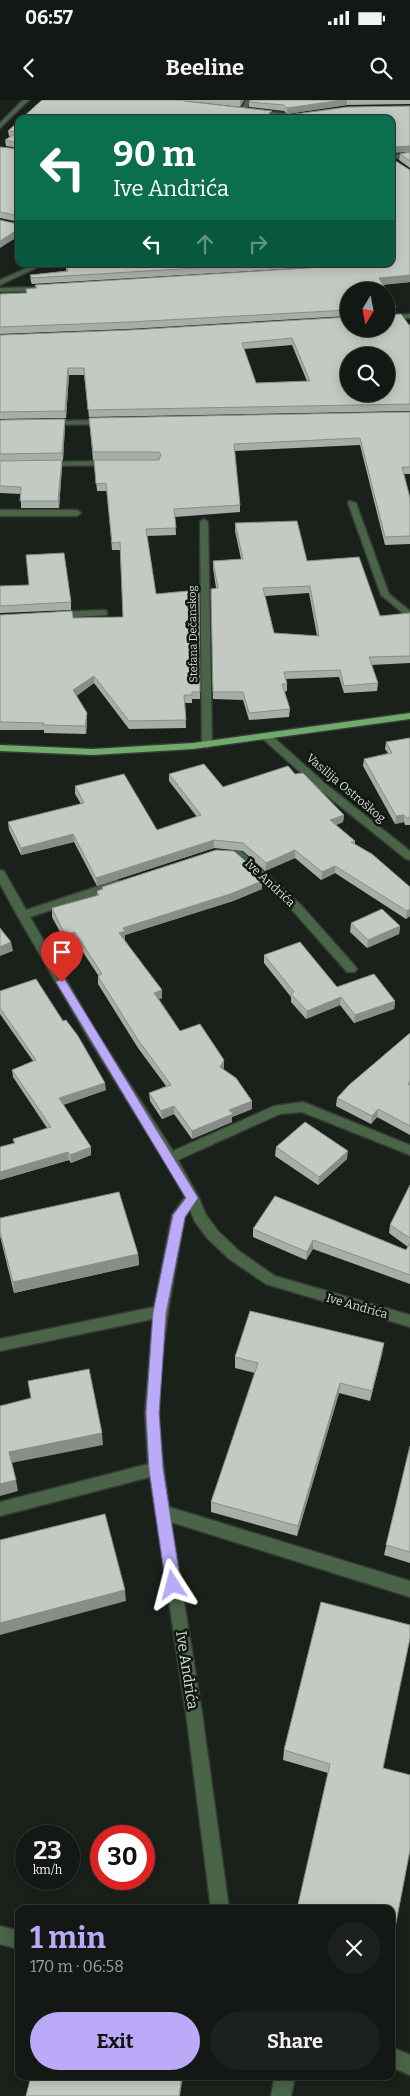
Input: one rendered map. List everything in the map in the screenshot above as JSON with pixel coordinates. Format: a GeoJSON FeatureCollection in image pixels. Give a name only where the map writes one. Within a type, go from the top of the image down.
{"type":"FeatureCollection","features":[{"type":"Feature","properties":{"kind":"main road"},"geometry":{"type":"LineString","coordinates":[[0,747],[93,752],[207,745],[410,716]]}},
{"type":"Feature","properties":{"kind":"street"},"geometry":{"type":"LineString","coordinates":[[0,126],[26,100]]}},
{"type":"Feature","properties":{"kind":"street"},"geometry":{"type":"LineString","coordinates":[[242,111],[249,100]]}},
{"type":"Feature","properties":{"kind":"street"},"geometry":{"type":"LineString","coordinates":[[233,110],[277,115]]}},
{"type":"Feature","properties":{"kind":"street"},"geometry":{"type":"LineString","coordinates":[[395,159],[410,155]]}},
{"type":"Feature","properties":{"kind":"street"},"geometry":{"type":"LineString","coordinates":[[0,283],[34,267]]}},
{"type":"Feature","properties":{"kind":"street"},"geometry":{"type":"LineString","coordinates":[[0,290],[49,288]]}},
{"type":"Feature","properties":{"kind":"street"},"geometry":{"type":"LineString","coordinates":[[395,317],[410,316]]}},
{"type":"Feature","properties":{"kind":"street"},"geometry":{"type":"LineString","coordinates":[[37,423],[110,422]]}},
{"type":"Feature","properties":{"kind":"street"},"geometry":{"type":"LineString","coordinates":[[39,464],[117,463]]}},
{"type":"Feature","properties":{"kind":"street"},"geometry":{"type":"LineString","coordinates":[[352,503],[385,595],[410,616]]}},
{"type":"Feature","properties":{"kind":"street"},"geometry":{"type":"LineString","coordinates":[[0,513],[77,513]]}},
{"type":"Feature","properties":{"kind":"street","name":"Stefana Dečanskog"},"geometry":{"type":"LineString","coordinates":[[204,522],[207,745]]}},
{"type":"Feature","properties":{"kind":"street"},"geometry":{"type":"LineString","coordinates":[[47,616],[104,613]]}},
{"type":"Feature","properties":{"kind":"street","name":"Vasilija Ostroškog"},"geometry":{"type":"LineString","coordinates":[[267,737],[324,788],[410,857]]}},
{"type":"Feature","properties":{"kind":"street","name":"Ive Andrića"},"geometry":{"type":"LineString","coordinates":[[223,853],[238,854],[297,908],[351,969]]}},
{"type":"Feature","properties":{"kind":"street","name":"Ive Andrića"},"geometry":{"type":"LineString","coordinates":[[0,874],[90,1033],[170,1158],[192,1198],[200,1218],[213,1235],[234,1256],[271,1280],[410,1322]]}},
{"type":"Feature","properties":{"kind":"street"},"geometry":{"type":"LineString","coordinates":[[23,915],[133,879]]}},
{"type":"Feature","properties":{"kind":"street"},"geometry":{"type":"LineString","coordinates":[[170,1158],[278,1109],[303,1107],[410,1150]]}},
{"type":"Feature","properties":{"kind":"street","name":"Ive Andrića"},"geometry":{"type":"LineString","coordinates":[[192,1198],[179,1215],[160,1313],[152,1413],[156,1469],[194,1713],[219,1905]]}},
{"type":"Feature","properties":{"kind":"street"},"geometry":{"type":"LineString","coordinates":[[0,1345],[148,1313],[160,1313]]}},
{"type":"Feature","properties":{"kind":"street"},"geometry":{"type":"LineString","coordinates":[[0,1509],[156,1469]]}},
{"type":"Feature","properties":{"kind":"street"},"geometry":{"type":"LineString","coordinates":[[162,1512],[410,1589]]}},
{"type":"Feature","properties":{"kind":"street"},"geometry":{"type":"LineString","coordinates":[[0,1935],[15,1939]]}},
{"type":"Feature","properties":{"kind":"street"},"geometry":{"type":"LineString","coordinates":[[395,2059],[410,2065]]}},
{"type":"Feature","properties":{"kind":"street"},"geometry":{"type":"LineString","coordinates":[[281,2096],[284,2080]]}},
{"type":"Feature","properties":{"kind":"building"},"geometry":{"type":"Polygon","coordinates":[[[42,100],[183,100],[272,111],[269,113],[271,115],[25,115],[42,100]]]}},
{"type":"Feature","properties":{"kind":"building"},"geometry":{"type":"Polygon","coordinates":[[[251,100],[343,100],[287,108],[284,105],[249,102],[251,100]]]}},
{"type":"Feature","properties":{"kind":"building"},"geometry":{"type":"Polygon","coordinates":[[[410,106],[410,146],[395,147],[395,115],[288,115],[347,107],[410,106]]]}},
{"type":"Feature","properties":{"kind":"building"},"geometry":{"type":"Polygon","coordinates":[[[15,125],[15,132],[8,131],[15,125]]]}},
{"type":"Feature","properties":{"kind":"building"},"geometry":{"type":"Polygon","coordinates":[[[15,134],[15,142],[5,140],[15,134]]]}},
{"type":"Feature","properties":{"kind":"building"},"geometry":{"type":"Polygon","coordinates":[[[0,147],[15,149],[15,215],[0,212],[0,147]]]}},
{"type":"Feature","properties":{"kind":"building"},"geometry":{"type":"Polygon","coordinates":[[[410,152],[410,161],[400,154],[410,152]]]}},
{"type":"Feature","properties":{"kind":"building"},"geometry":{"type":"Polygon","coordinates":[[[395,161],[410,170],[410,275],[379,278],[381,282],[340,282],[340,310],[0,327],[0,294],[27,293],[26,289],[37,288],[35,285],[323,267],[395,267],[395,161]]]}},
{"type":"Feature","properties":{"kind":"building"},"geometry":{"type":"Polygon","coordinates":[[[0,220],[15,223],[15,232],[0,241],[0,220]]]}},
{"type":"Feature","properties":{"kind":"building"},"geometry":{"type":"Polygon","coordinates":[[[67,267],[212,267],[32,278],[30,275],[68,271],[67,267]]]}},
{"type":"Feature","properties":{"kind":"building"},"geometry":{"type":"Polygon","coordinates":[[[395,314],[401,314],[410,325],[410,404],[88,410],[84,368],[68,368],[65,411],[0,412],[0,335],[129,330],[340,318],[340,338],[395,338],[395,314]],[[292,338],[242,343],[256,383],[310,381],[292,338]]]}},
{"type":"Feature","properties":{"kind":"building"},"geometry":{"type":"Polygon","coordinates":[[[410,412],[410,467],[402,467],[410,498],[410,536],[385,537],[360,438],[234,444],[240,505],[174,509],[176,528],[146,529],[156,594],[199,590],[200,692],[184,695],[186,720],[129,721],[94,676],[73,690],[87,713],[85,726],[0,722],[0,615],[72,611],[73,618],[123,617],[120,542],[112,543],[106,483],[96,484],[94,460],[159,460],[161,454],[159,452],[93,452],[89,418],[410,412]]]}},
{"type":"Feature","properties":{"kind":"building"},"geometry":{"type":"Polygon","coordinates":[[[65,419],[62,453],[0,454],[0,420],[65,419]]]}},
{"type":"Feature","properties":{"kind":"building"},"geometry":{"type":"Polygon","coordinates":[[[62,460],[58,501],[20,501],[21,487],[0,486],[0,461],[62,460]]]}},
{"type":"Feature","properties":{"kind":"building"},"geometry":{"type":"Polygon","coordinates":[[[297,521],[307,561],[359,557],[380,616],[410,613],[410,656],[369,657],[378,683],[344,686],[340,670],[284,672],[287,684],[282,684],[290,709],[249,713],[243,692],[213,692],[211,589],[218,588],[213,561],[243,559],[235,523],[297,521]],[[310,586],[263,588],[274,633],[319,636],[310,586]]]}},
{"type":"Feature","properties":{"kind":"building"},"geometry":{"type":"Polygon","coordinates":[[[64,553],[71,602],[0,606],[0,586],[29,585],[26,555],[64,553]]]}},
{"type":"Feature","properties":{"kind":"building"},"geometry":{"type":"Polygon","coordinates":[[[410,738],[410,818],[406,818],[404,815],[396,816],[364,759],[392,753],[386,742],[410,738]]]}},
{"type":"Feature","properties":{"kind":"building"},"geometry":{"type":"Polygon","coordinates":[[[204,764],[223,787],[288,766],[295,774],[303,773],[344,815],[330,820],[355,841],[351,842],[372,854],[410,887],[410,909],[407,911],[335,866],[322,872],[295,850],[266,863],[243,843],[214,840],[96,878],[73,834],[21,848],[8,822],[84,803],[75,786],[124,774],[157,830],[201,815],[169,774],[204,764]]]}},
{"type":"Feature","properties":{"kind":"building"},"geometry":{"type":"Polygon","coordinates":[[[216,850],[234,851],[253,868],[251,869],[262,881],[233,893],[123,928],[125,931],[119,933],[162,990],[154,993],[180,1031],[200,1024],[224,1060],[220,1067],[236,1078],[252,1101],[229,1110],[233,1114],[192,1131],[174,1106],[161,1111],[149,1093],[171,1085],[138,1040],[98,976],[102,974],[75,932],[65,935],[52,908],[99,895],[97,891],[103,889],[102,887],[216,850]]]}},
{"type":"Feature","properties":{"kind":"building"},"geometry":{"type":"Polygon","coordinates":[[[382,909],[400,926],[368,940],[351,923],[382,909]]]}},
{"type":"Feature","properties":{"kind":"building"},"geometry":{"type":"Polygon","coordinates":[[[0,928],[11,942],[0,947],[0,928]]]}},
{"type":"Feature","properties":{"kind":"building"},"geometry":{"type":"Polygon","coordinates":[[[300,942],[337,987],[374,974],[395,1001],[355,1015],[341,997],[307,1011],[291,994],[294,992],[264,955],[300,942]]]}},
{"type":"Feature","properties":{"kind":"building"},"geometry":{"type":"Polygon","coordinates":[[[36,979],[63,1021],[66,1020],[78,1036],[105,1083],[59,1098],[91,1147],[70,1155],[68,1152],[0,1172],[0,1147],[15,1143],[13,1139],[51,1127],[12,1070],[36,1060],[0,1008],[0,991],[36,979]]]}},
{"type":"Feature","properties":{"kind":"building"},"geometry":{"type":"Polygon","coordinates":[[[410,1033],[410,1081],[408,1084],[410,1085],[410,1126],[378,1109],[372,1116],[337,1098],[349,1085],[410,1033]]]}},
{"type":"Feature","properties":{"kind":"building"},"geometry":{"type":"Polygon","coordinates":[[[305,1122],[348,1151],[319,1177],[276,1147],[305,1122]]]}},
{"type":"Feature","properties":{"kind":"building"},"geometry":{"type":"Polygon","coordinates":[[[410,1185],[410,1238],[390,1225],[410,1185]]]}},
{"type":"Feature","properties":{"kind":"building"},"geometry":{"type":"Polygon","coordinates":[[[119,1192],[138,1254],[13,1282],[0,1232],[0,1218],[119,1192]]]}},
{"type":"Feature","properties":{"kind":"building"},"geometry":{"type":"Polygon","coordinates":[[[275,1196],[406,1250],[410,1243],[410,1275],[313,1240],[307,1252],[253,1229],[275,1196]]]}},
{"type":"Feature","properties":{"kind":"building"},"geometry":{"type":"Polygon","coordinates":[[[250,1311],[384,1343],[372,1391],[340,1383],[298,1526],[211,1502],[258,1363],[235,1357],[250,1311]]]}},
{"type":"Feature","properties":{"kind":"building"},"geometry":{"type":"Polygon","coordinates":[[[89,1369],[102,1433],[9,1452],[16,1480],[0,1484],[0,1406],[31,1398],[28,1381],[89,1369]]]}},
{"type":"Feature","properties":{"kind":"building"},"geometry":{"type":"Polygon","coordinates":[[[410,1446],[410,1552],[386,1545],[410,1446]]]}},
{"type":"Feature","properties":{"kind":"building"},"geometry":{"type":"Polygon","coordinates":[[[105,1514],[125,1590],[0,1623],[0,1540],[105,1514]]]}},
{"type":"Feature","properties":{"kind":"building"},"geometry":{"type":"Polygon","coordinates":[[[321,1602],[410,1625],[410,1638],[383,1768],[410,1775],[410,1850],[395,1928],[395,1905],[298,1905],[330,1764],[284,1750],[321,1602]]]}},
{"type":"Feature","properties":{"kind":"building"},"geometry":{"type":"Polygon","coordinates":[[[30,2080],[181,2080],[179,2096],[26,2096],[30,2080]]]}},
{"type":"Feature","properties":{"kind":"route"},"geometry":{"type":"LineString","coordinates":[[62,982],[90,1033],[170,1158],[192,1198],[179,1215],[160,1313],[152,1413],[156,1469],[173,1585]]}}]}
